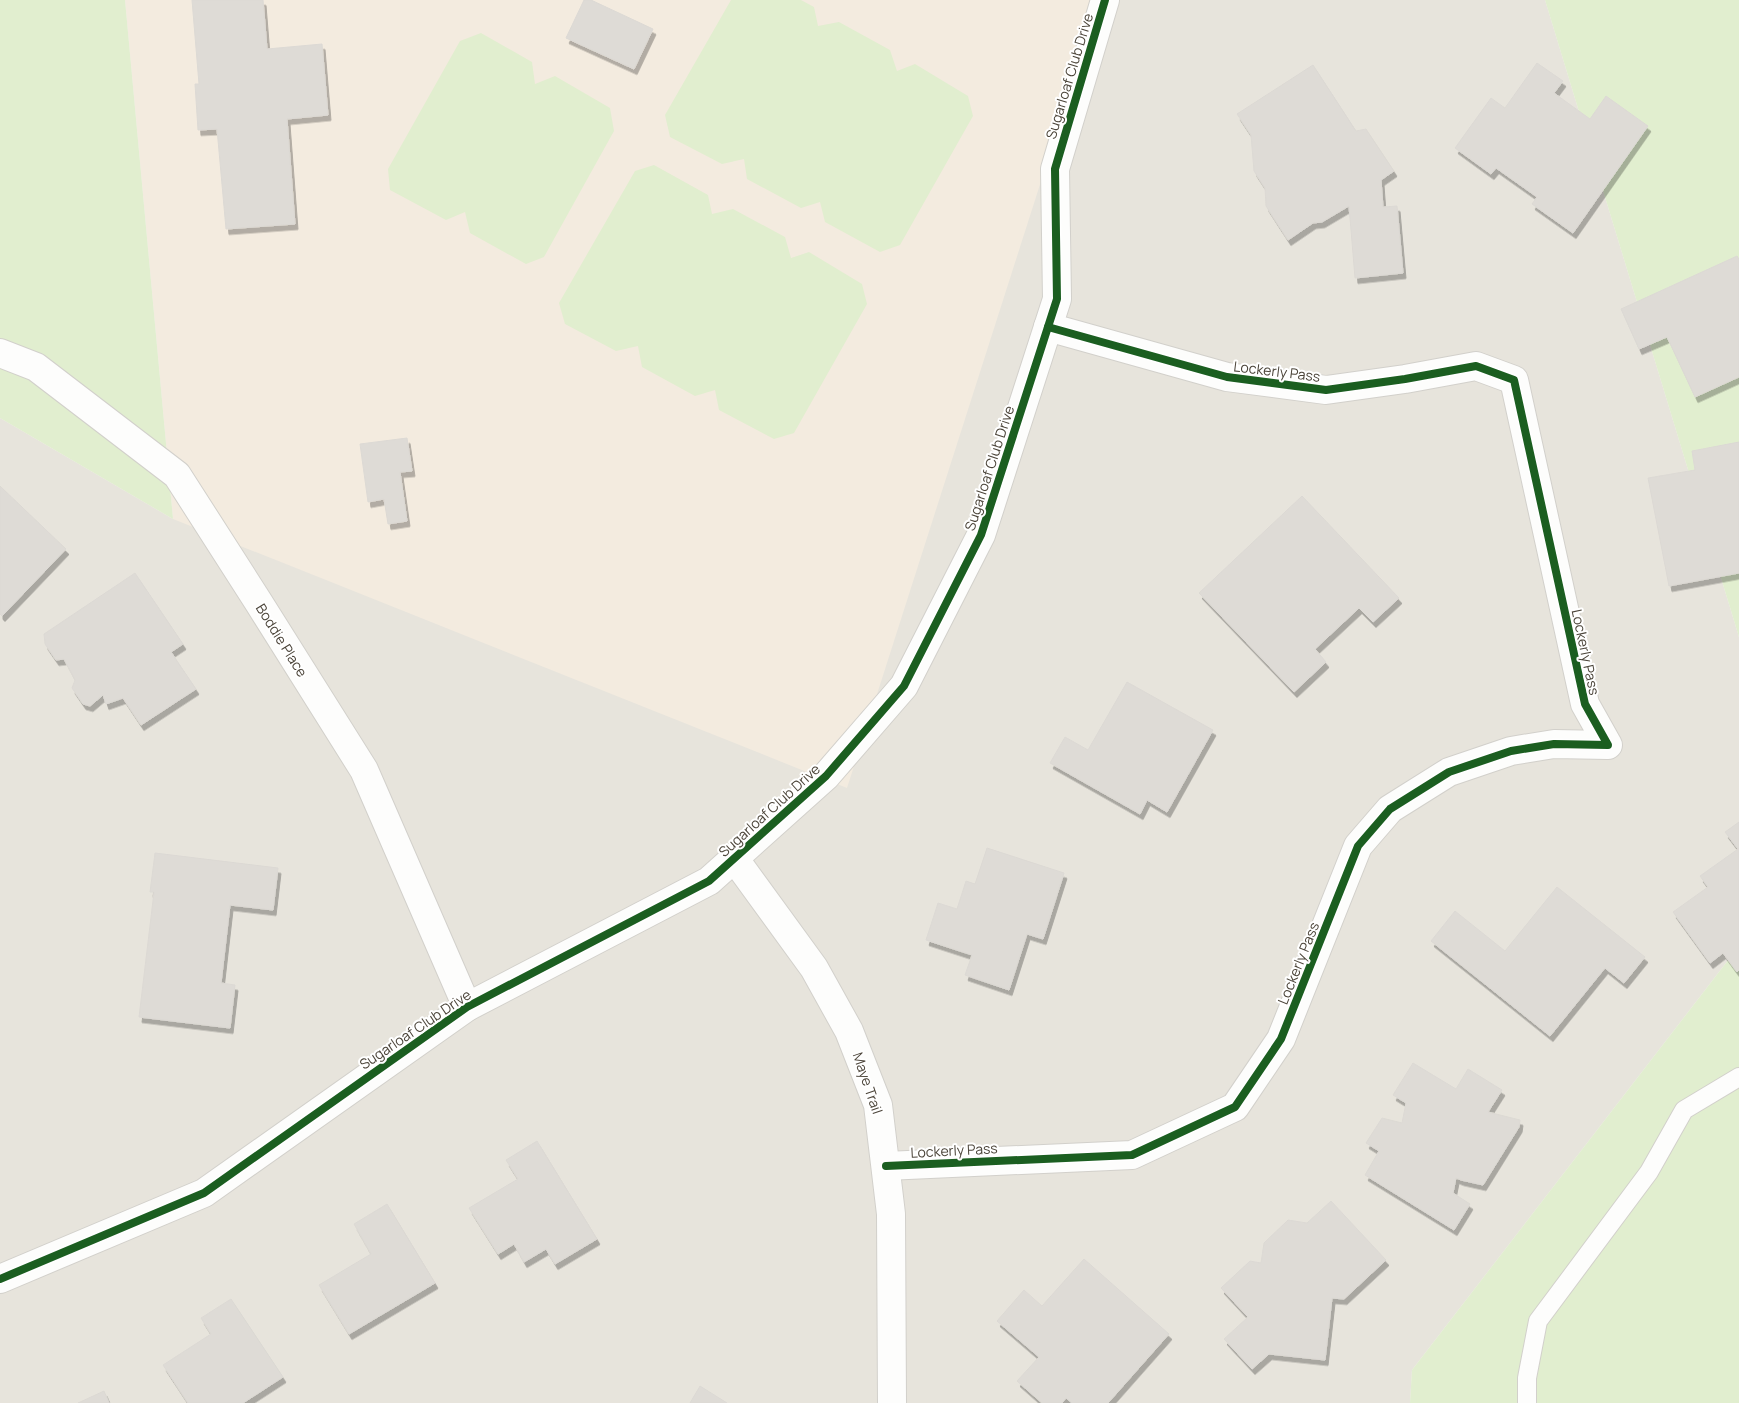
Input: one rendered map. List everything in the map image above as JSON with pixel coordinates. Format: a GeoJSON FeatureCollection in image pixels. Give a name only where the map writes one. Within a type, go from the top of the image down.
{"type":"FeatureCollection","features":[{"type":"Feature","properties":{"kind":"street","name":"Sugarloaf Club Drive"},"geometry":{"type":"LineString","coordinates":[[0,1279],[204,1193],[467,1007],[709,881],[826,776],[904,686],[982,535],[1057,299],[1055,169],[1105,0]]}},
{"type":"Feature","properties":{"kind":"street","name":"Lockerly Pass"},"geometry":{"type":"LineString","coordinates":[[886,1166],[1132,1155],[1235,1107],[1281,1039],[1358,846],[1390,809],[1449,772],[1511,751],[1554,744],[1608,745],[1585,704],[1514,380],[1476,366],[1405,379],[1326,390],[1227,377],[1048,327]]}},
{"type":"Feature","properties":{"kind":"street","name":"Boddie Place"},"geometry":{"type":"LineString","coordinates":[[0,353],[36,367],[177,475],[364,770],[467,1007]]}},
{"type":"Feature","properties":{"kind":"street","name":"Maye Trail"},"geometry":{"type":"LineString","coordinates":[[734,858],[814,968],[849,1031],[878,1105],[891,1214],[892,1403]]}},
{"type":"Feature","properties":{"kind":"lane"},"geometry":{"type":"LineString","coordinates":[[1528,1403],[1527,1378],[1538,1321],[1649,1172],[1684,1110],[1739,1077]]}},
{"type":"Feature","properties":{"kind":"shaded area"},"geometry":{"type":"Polygon","coordinates":[[[125,0],[1099,0],[847,788],[173,519],[125,0]]]}},
{"type":"Feature","properties":{"kind":"shaded area"},"geometry":{"type":"Polygon","coordinates":[[[1099,0],[1545,0],[1739,637],[1739,946],[1412,1370],[1410,1403],[0,1403],[0,418],[173,519],[1099,0]]]}},
{"type":"Feature","properties":{"kind":"green space"},"geometry":{"type":"Polygon","coordinates":[[[0,0],[125,0],[173,519],[0,418],[0,0]]]}},
{"type":"Feature","properties":{"kind":"green space"},"geometry":{"type":"Polygon","coordinates":[[[731,0],[801,0],[814,7],[818,26],[839,22],[890,50],[897,71],[915,64],[968,96],[973,116],[900,245],[880,252],[825,222],[820,202],[801,208],[747,179],[744,159],[722,164],[670,137],[665,115],[731,0]]]}},
{"type":"Feature","properties":{"kind":"green space"},"geometry":{"type":"Polygon","coordinates":[[[1545,0],[1739,0],[1739,637],[1545,0]]]}},
{"type":"Feature","properties":{"kind":"green space"},"geometry":{"type":"Polygon","coordinates":[[[481,33],[532,62],[535,84],[555,76],[610,108],[614,131],[544,257],[526,264],[470,233],[465,212],[446,220],[390,190],[388,169],[460,41],[481,33]]]}},
{"type":"Feature","properties":{"kind":"green space"},"geometry":{"type":"Polygon","coordinates":[[[654,165],[708,195],[712,214],[733,209],[785,237],[791,258],[809,252],[862,284],[867,304],[794,433],[774,439],[719,410],[715,390],[695,396],[642,367],[638,346],[616,351],[565,324],[559,303],[635,171],[654,165]]]}},
{"type":"Feature","properties":{"kind":"green space"},"geometry":{"type":"Polygon","coordinates":[[[1739,946],[1739,1403],[1410,1403],[1412,1370],[1739,946]]]}},
{"type":"Feature","properties":{"kind":"building"},"geometry":{"type":"Polygon","coordinates":[[[192,0],[263,0],[267,49],[322,44],[328,115],[287,119],[295,224],[226,229],[217,129],[198,130],[195,84],[199,84],[192,0]]]}},
{"type":"Feature","properties":{"kind":"building"},"geometry":{"type":"Polygon","coordinates":[[[584,0],[591,0],[653,29],[634,69],[566,38],[584,0]]]}},
{"type":"Feature","properties":{"kind":"building"},"geometry":{"type":"Polygon","coordinates":[[[1537,63],[1563,81],[1554,93],[1590,119],[1606,96],[1648,126],[1573,233],[1532,204],[1537,197],[1496,168],[1491,174],[1455,148],[1491,98],[1505,108],[1537,63]]]}},
{"type":"Feature","properties":{"kind":"building"},"geometry":{"type":"Polygon","coordinates":[[[1313,65],[1356,131],[1366,129],[1394,171],[1381,180],[1383,207],[1397,206],[1403,273],[1355,278],[1349,206],[1322,222],[1313,223],[1288,240],[1266,206],[1265,188],[1254,171],[1251,135],[1237,114],[1313,65]]]}},
{"type":"Feature","properties":{"kind":"building"},"geometry":{"type":"Polygon","coordinates":[[[1737,256],[1739,259],[1739,377],[1695,397],[1667,337],[1639,349],[1621,309],[1737,256]]]}},
{"type":"Feature","properties":{"kind":"building"},"geometry":{"type":"Polygon","coordinates":[[[407,438],[412,471],[400,472],[407,521],[388,524],[384,499],[368,502],[360,444],[407,438]]]}},
{"type":"Feature","properties":{"kind":"building"},"geometry":{"type":"Polygon","coordinates":[[[1739,442],[1739,573],[1669,586],[1648,478],[1695,470],[1692,451],[1739,442]]]}},
{"type":"Feature","properties":{"kind":"building"},"geometry":{"type":"Polygon","coordinates":[[[0,486],[66,549],[2,616],[0,614],[0,486]]]}},
{"type":"Feature","properties":{"kind":"building"},"geometry":{"type":"Polygon","coordinates":[[[1302,496],[1399,598],[1373,622],[1359,608],[1315,649],[1326,662],[1294,692],[1199,593],[1302,496]]]}},
{"type":"Feature","properties":{"kind":"building"},"geometry":{"type":"Polygon","coordinates":[[[135,573],[183,644],[171,652],[196,689],[141,725],[123,698],[106,704],[103,695],[90,706],[83,704],[72,688],[75,680],[64,659],[56,660],[45,644],[44,634],[135,573]]]}},
{"type":"Feature","properties":{"kind":"building"},"geometry":{"type":"Polygon","coordinates":[[[1127,682],[1213,730],[1167,812],[1147,800],[1140,814],[1050,763],[1065,737],[1088,750],[1127,682]]]}},
{"type":"Feature","properties":{"kind":"building"},"geometry":{"type":"Polygon","coordinates":[[[1739,822],[1739,970],[1737,972],[1723,953],[1710,963],[1673,912],[1708,887],[1700,876],[1738,849],[1725,832],[1739,822]]]}},
{"type":"Feature","properties":{"kind":"building"},"geometry":{"type":"Polygon","coordinates":[[[987,848],[1064,873],[1043,939],[1027,934],[1009,990],[965,975],[972,955],[926,940],[938,903],[957,909],[966,881],[975,884],[987,848]]]}},
{"type":"Feature","properties":{"kind":"building"},"geometry":{"type":"Polygon","coordinates":[[[155,853],[278,868],[273,910],[230,905],[221,983],[235,985],[230,1028],[139,1017],[154,892],[150,892],[155,853]]]}},
{"type":"Feature","properties":{"kind":"building"},"geometry":{"type":"Polygon","coordinates":[[[1557,887],[1645,957],[1624,983],[1605,968],[1550,1036],[1431,941],[1455,911],[1505,951],[1557,887]]]}},
{"type":"Feature","properties":{"kind":"building"},"geometry":{"type":"Polygon","coordinates":[[[1413,1063],[1456,1089],[1468,1069],[1502,1090],[1488,1112],[1520,1120],[1519,1127],[1483,1185],[1456,1178],[1453,1193],[1470,1204],[1454,1230],[1365,1175],[1379,1151],[1366,1143],[1382,1118],[1402,1123],[1406,1103],[1393,1095],[1413,1063]]]}},
{"type":"Feature","properties":{"kind":"building"},"geometry":{"type":"Polygon","coordinates":[[[537,1141],[597,1239],[555,1264],[546,1249],[524,1262],[514,1244],[498,1254],[469,1208],[518,1179],[506,1160],[537,1141]]]}},
{"type":"Feature","properties":{"kind":"building"},"geometry":{"type":"Polygon","coordinates":[[[1331,1201],[1386,1260],[1344,1299],[1332,1298],[1325,1360],[1269,1354],[1252,1369],[1224,1339],[1248,1317],[1221,1288],[1250,1261],[1261,1263],[1264,1243],[1288,1220],[1307,1223],[1331,1201]]]}},
{"type":"Feature","properties":{"kind":"building"},"geometry":{"type":"Polygon","coordinates":[[[387,1204],[435,1283],[349,1334],[319,1285],[371,1254],[354,1224],[387,1204]]]}},
{"type":"Feature","properties":{"kind":"building"},"geometry":{"type":"Polygon","coordinates":[[[1084,1259],[1169,1334],[1108,1403],[1072,1403],[1066,1398],[1062,1403],[1042,1403],[1017,1381],[1039,1357],[997,1321],[1024,1290],[1042,1306],[1084,1259]]]}},
{"type":"Feature","properties":{"kind":"building"},"geometry":{"type":"Polygon","coordinates":[[[231,1299],[283,1377],[243,1403],[188,1403],[163,1365],[211,1334],[201,1318],[231,1299]]]}},
{"type":"Feature","properties":{"kind":"building"},"geometry":{"type":"Polygon","coordinates":[[[700,1386],[727,1403],[690,1403],[700,1386]]]}},
{"type":"Feature","properties":{"kind":"building"},"geometry":{"type":"Polygon","coordinates":[[[104,1391],[109,1403],[78,1403],[104,1391]]]}},
{"type":"Feature","properties":{"kind":"cycle path"},"geometry":{"type":"LineString","coordinates":[[0,1279],[204,1193],[467,1007],[709,881],[826,776],[904,686],[981,535],[1057,299],[1055,169],[1105,0]]}},
{"type":"Feature","properties":{"kind":"cycle path"},"geometry":{"type":"LineString","coordinates":[[886,1166],[1132,1155],[1235,1107],[1281,1039],[1358,846],[1390,809],[1449,772],[1511,751],[1554,744],[1608,745],[1585,704],[1514,380],[1476,366],[1405,379],[1326,390],[1227,377],[1048,327]]}}]}
